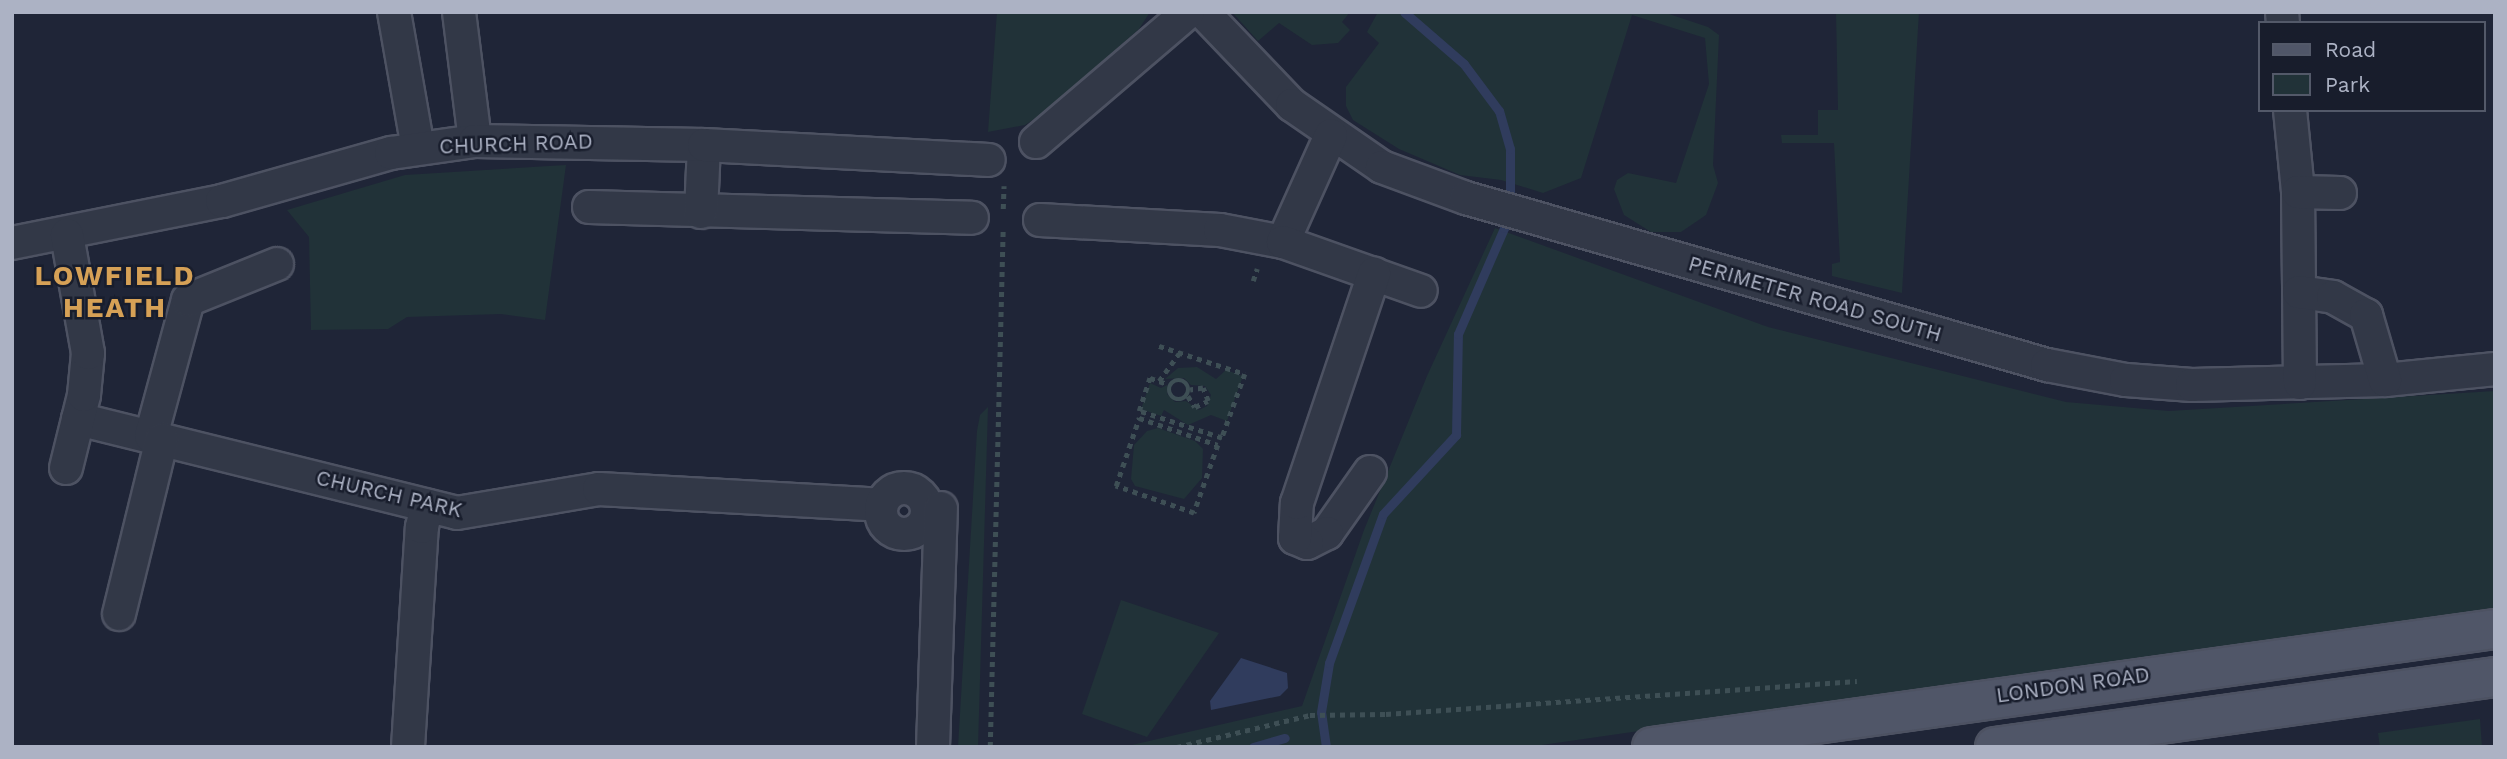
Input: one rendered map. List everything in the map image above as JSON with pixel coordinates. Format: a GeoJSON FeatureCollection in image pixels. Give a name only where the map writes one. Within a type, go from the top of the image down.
{"type":"FeatureCollection","features":[{"type":"Feature","properties":{"kind":"main road","name":"LONDON ROAD"},"geometry":{"type":"LineString","coordinates":[[1652,747],[2495,629]]}},
{"type":"Feature","properties":{"kind":"main road"},"geometry":{"type":"LineString","coordinates":[[1995,747],[2495,677]]}},
{"type":"Feature","properties":{"kind":"street"},"geometry":{"type":"LineString","coordinates":[[394,12],[418,148]]}},
{"type":"Feature","properties":{"kind":"street"},"geometry":{"type":"LineString","coordinates":[[458,12],[475,141]]}},
{"type":"Feature","properties":{"kind":"street"},"geometry":{"type":"LineString","coordinates":[[1035,142],[1188,12]]}},
{"type":"Feature","properties":{"kind":"street","name":"PERIMETER ROAD SOUTH"},"geometry":{"type":"LineString","coordinates":[[1203,12],[1266,81],[1331,135],[1382,167],[1466,198],[2046,365],[2161,384],[2385,380],[2495,369]]}},
{"type":"Feature","properties":{"kind":"street"},"geometry":{"type":"LineString","coordinates":[[2290,112],[2298,192],[2300,383]]}},
{"type":"Feature","properties":{"kind":"street"},"geometry":{"type":"LineString","coordinates":[[1283,242],[1331,135]]}},
{"type":"Feature","properties":{"kind":"street","name":"CHURCH ROAD"},"geometry":{"type":"LineString","coordinates":[[12,243],[67,235],[222,201],[359,160],[418,148],[475,141],[704,145],[989,160]]}},
{"type":"Feature","properties":{"kind":"street"},"geometry":{"type":"LineString","coordinates":[[701,212],[704,145]]}},
{"type":"Feature","properties":{"kind":"street"},"geometry":{"type":"LineString","coordinates":[[2298,192],[2340,193]]}},
{"type":"Feature","properties":{"kind":"street"},"geometry":{"type":"LineString","coordinates":[[589,207],[972,218]]}},
{"type":"Feature","properties":{"kind":"street"},"geometry":{"type":"LineString","coordinates":[[1040,220],[1220,230],[1283,242],[1421,291]]}},
{"type":"Feature","properties":{"kind":"street"},"geometry":{"type":"LineString","coordinates":[[66,468],[87,378],[88,342],[67,235]]}},
{"type":"Feature","properties":{"kind":"street"},"geometry":{"type":"LineString","coordinates":[[119,614],[188,300],[277,264]]}},
{"type":"Feature","properties":{"kind":"street"},"geometry":{"type":"LineString","coordinates":[[1370,472],[1327,533],[1307,543],[1295,538],[1297,503],[1374,274]]}},
{"type":"Feature","properties":{"kind":"street"},"geometry":{"type":"LineString","coordinates":[[2299,292],[2333,297],[2366,316],[2385,380]]}},
{"type":"Feature","properties":{"kind":"street","name":"CHURCH PARK"},"geometry":{"type":"LineString","coordinates":[[78,419],[427,506],[479,513],[608,489],[881,505],[882,520],[899,534],[920,528],[944,508],[933,747]]}},
{"type":"Feature","properties":{"kind":"street"},"geometry":{"type":"LineString","coordinates":[[408,747],[427,506]]}},
{"type":"Feature","properties":{"kind":"path"},"geometry":{"type":"LineString","coordinates":[[989,160],[1004,180],[990,747]]}},
{"type":"Feature","properties":{"kind":"path"},"geometry":{"type":"LineString","coordinates":[[1159,346],[1245,374],[1222,438],[1139,411],[1150,378],[1170,385],[1183,381],[1188,394],[1195,407],[1208,398],[1201,387],[1188,394],[1175,400],[1170,385]]}},
{"type":"Feature","properties":{"kind":"path"},"geometry":{"type":"LineString","coordinates":[[1159,381],[1179,353]]}},
{"type":"Feature","properties":{"kind":"path"},"geometry":{"type":"LineString","coordinates":[[1139,418],[1218,445],[1195,513],[1178,507],[1116,486],[1139,418]]}},
{"type":"Feature","properties":{"kind":"path"},"geometry":{"type":"LineString","coordinates":[[1175,516],[1178,507]]}},
{"type":"Feature","properties":{"kind":"path"},"geometry":{"type":"LineString","coordinates":[[1177,747],[1310,715],[1387,714],[1868,680]]}},
{"type":"Feature","properties":{"kind":"green space"},"geometry":{"type":"Polygon","coordinates":[[[997,12],[1150,12],[1139,29],[1048,110],[1025,125],[988,132],[997,12]]]}},
{"type":"Feature","properties":{"kind":"green space"},"geometry":{"type":"Polygon","coordinates":[[[1232,12],[1350,12],[1342,22],[1350,30],[1338,43],[1312,45],[1279,23],[1258,41],[1232,12]]]}},
{"type":"Feature","properties":{"kind":"green space"},"geometry":{"type":"Polygon","coordinates":[[[1378,12],[1663,12],[1708,27],[1719,35],[1713,165],[1718,183],[1706,215],[1681,232],[1651,232],[1624,215],[1614,189],[1617,180],[1628,173],[1676,183],[1709,84],[1705,38],[1632,15],[1581,178],[1543,193],[1501,180],[1460,175],[1399,149],[1353,120],[1346,106],[1346,87],[1379,43],[1367,32],[1378,12]]]}},
{"type":"Feature","properties":{"kind":"green space"},"geometry":{"type":"Polygon","coordinates":[[[1836,12],[1919,12],[1902,293],[1832,276],[1832,264],[1840,262],[1834,143],[1782,143],[1781,135],[1818,135],[1818,110],[1838,110],[1836,12]]]}},
{"type":"Feature","properties":{"kind":"green space"},"geometry":{"type":"Polygon","coordinates":[[[566,165],[545,320],[501,314],[407,317],[388,329],[311,330],[309,237],[287,210],[405,175],[566,165]]]}},
{"type":"Feature","properties":{"kind":"green space"},"geometry":{"type":"Polygon","coordinates":[[[1495,228],[1768,327],[2066,402],[2169,411],[2495,391],[2495,608],[1528,747],[1123,747],[1302,706],[1364,530],[1427,376],[1495,228]]]}},
{"type":"Feature","properties":{"kind":"green space"},"geometry":{"type":"Polygon","coordinates":[[[1197,367],[1216,379],[1226,370],[1243,376],[1227,421],[1211,415],[1188,425],[1164,410],[1161,416],[1141,409],[1150,383],[1161,388],[1167,385],[1167,394],[1175,402],[1186,401],[1199,410],[1207,406],[1211,395],[1205,386],[1191,385],[1184,378],[1165,379],[1178,368],[1197,367]]]}},
{"type":"Feature","properties":{"kind":"green space"},"geometry":{"type":"Polygon","coordinates":[[[988,407],[978,747],[958,747],[977,431],[980,415],[988,407]]]}},
{"type":"Feature","properties":{"kind":"green space"},"geometry":{"type":"Polygon","coordinates":[[[1158,428],[1195,441],[1203,449],[1202,478],[1184,499],[1135,486],[1131,479],[1134,445],[1147,431],[1158,428]]]}},
{"type":"Feature","properties":{"kind":"green space"},"geometry":{"type":"Polygon","coordinates":[[[1121,600],[1219,633],[1147,737],[1082,714],[1121,600]]]}},
{"type":"Feature","properties":{"kind":"green space"},"geometry":{"type":"Polygon","coordinates":[[[2480,719],[2482,747],[2380,747],[2378,733],[2480,719]]]}},
{"type":"Feature","properties":{"kind":"water"},"geometry":{"type":"Polygon","coordinates":[[[1241,658],[1287,673],[1288,688],[1280,696],[1211,710],[1210,701],[1241,658]]]}},
{"type":"Feature","properties":{"kind":"waterway"},"geometry":{"type":"LineString","coordinates":[[1326,747],[1321,712],[1329,663],[1383,514],[1456,435],[1458,334],[1504,228],[1510,202],[1510,149],[1499,111],[1464,64],[1404,12]]}},
{"type":"Feature","properties":{"kind":"waterway"},"geometry":{"type":"LineString","coordinates":[[1253,747],[1285,738]]}},
{"type":"Feature","properties":{"kind":"district","name":"LOWFIELD HEATH"},"geometry":{"type":"Point","coordinates":[115,292]}}]}
